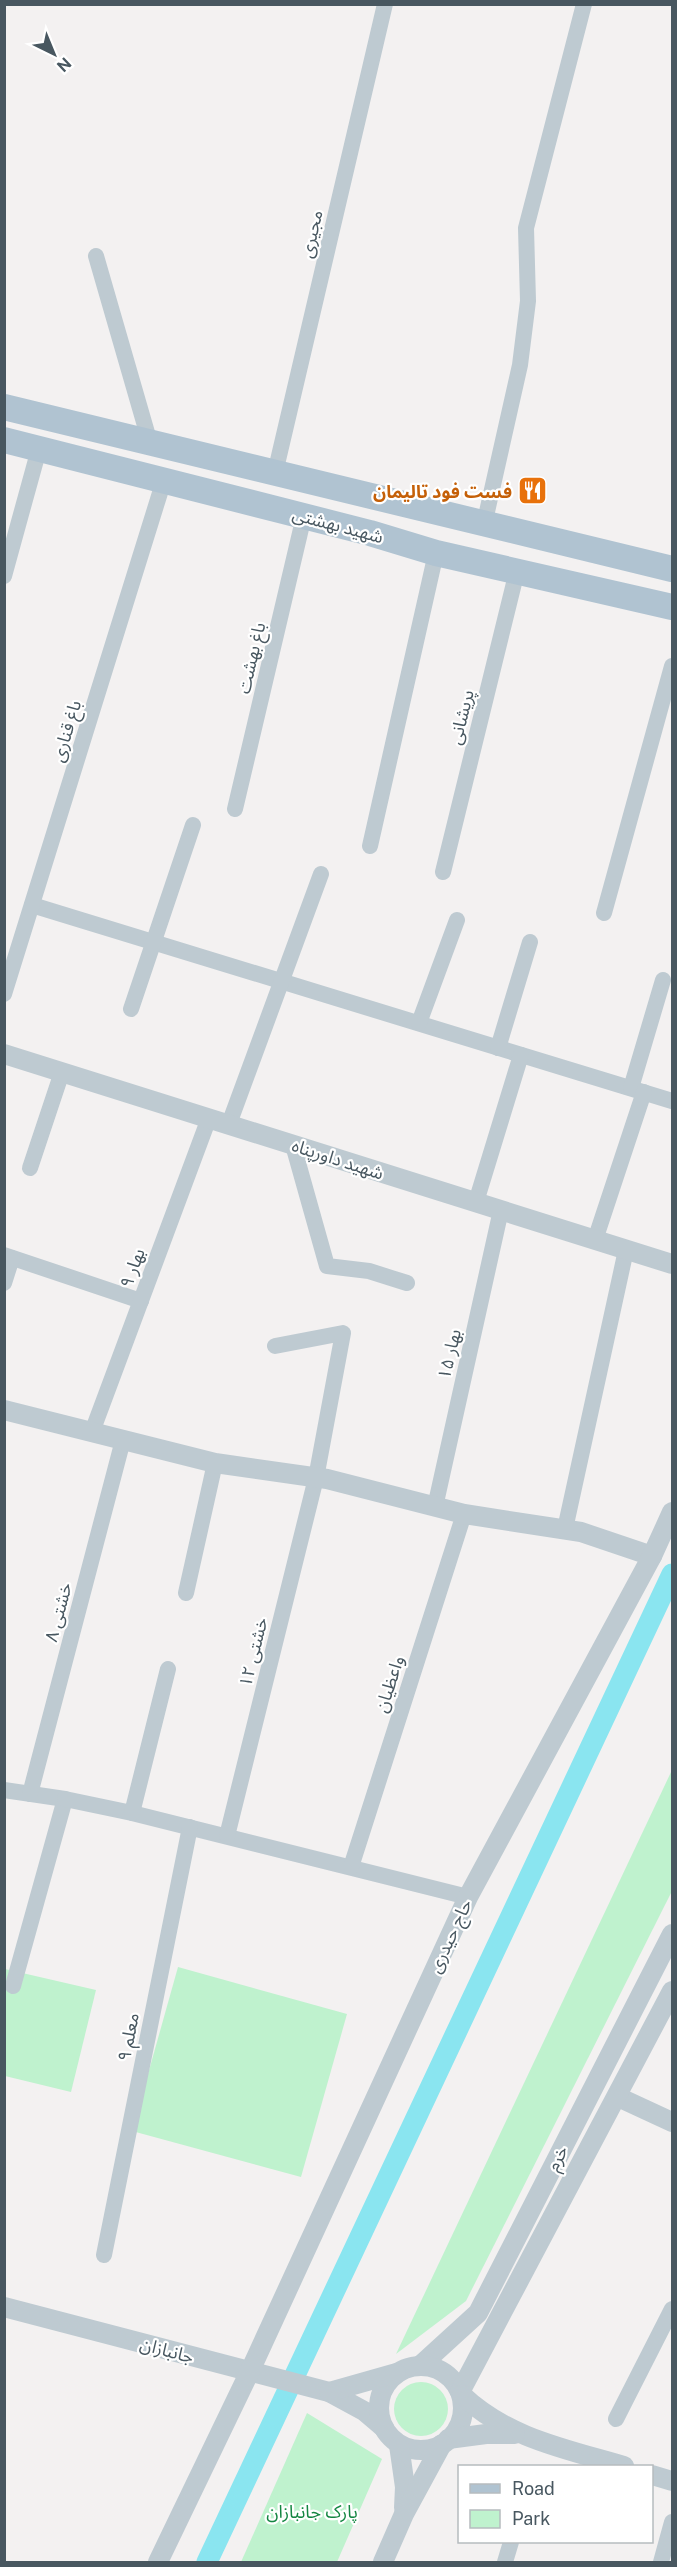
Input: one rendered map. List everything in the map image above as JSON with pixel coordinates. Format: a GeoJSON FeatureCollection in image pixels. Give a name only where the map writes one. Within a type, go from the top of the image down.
{"type":"FeatureCollection","features":[{"type":"Feature","properties":{"kind":"main road","name":"شهید بهشتی"},"geometry":{"type":"LineString","coordinates":[[4,407],[672,569]]}},
{"type":"Feature","properties":{"kind":"main road","name":"شهید بهشتی"},"geometry":{"type":"LineString","coordinates":[[4,440],[304,516],[436,553],[672,607]]}},
{"type":"Feature","properties":{"kind":"street","name":"مجیری"},"geometry":{"type":"LineString","coordinates":[[275,473],[385,4]]}},
{"type":"Feature","properties":{"kind":"street"},"geometry":{"type":"LineString","coordinates":[[484,525],[520,365],[528,301],[526,228],[584,4]]}},
{"type":"Feature","properties":{"kind":"street"},"geometry":{"type":"LineString","coordinates":[[96,256],[150,443]]}},
{"type":"Feature","properties":{"kind":"street"},"geometry":{"type":"LineString","coordinates":[[4,576],[39,449]]}},
{"type":"Feature","properties":{"kind":"street","name":"باغ قناری"},"geometry":{"type":"LineString","coordinates":[[4,994],[164,480]]}},
{"type":"Feature","properties":{"kind":"street","name":"باغ بهشت"},"geometry":{"type":"LineString","coordinates":[[235,809],[304,516]]}},
{"type":"Feature","properties":{"kind":"street"},"geometry":{"type":"LineString","coordinates":[[370,846],[436,553]]}},
{"type":"Feature","properties":{"kind":"street","name":"پریشانی"},"geometry":{"type":"LineString","coordinates":[[443,873],[517,571]]}},
{"type":"Feature","properties":{"kind":"street"},"geometry":{"type":"LineString","coordinates":[[604,913],[672,666]]}},
{"type":"Feature","properties":{"kind":"street"},"geometry":{"type":"LineString","coordinates":[[131,1009],[193,825]]}},
{"type":"Feature","properties":{"kind":"street"},"geometry":{"type":"LineString","coordinates":[[229,1124],[321,874]]}},
{"type":"Feature","properties":{"kind":"street"},"geometry":{"type":"LineString","coordinates":[[32,905],[672,1101]]}},
{"type":"Feature","properties":{"kind":"street"},"geometry":{"type":"LineString","coordinates":[[419,1023],[458,920]]}},
{"type":"Feature","properties":{"kind":"street"},"geometry":{"type":"LineString","coordinates":[[498,1048],[530,942]]}},
{"type":"Feature","properties":{"kind":"street"},"geometry":{"type":"LineString","coordinates":[[595,1239],[637,1090],[663,980]]}},
{"type":"Feature","properties":{"kind":"street","name":"شهید داورپناه"},"geometry":{"type":"LineString","coordinates":[[4,1054],[672,1264]]}},
{"type":"Feature","properties":{"kind":"street"},"geometry":{"type":"LineString","coordinates":[[476,1202],[521,1055]]}},
{"type":"Feature","properties":{"kind":"street"},"geometry":{"type":"LineString","coordinates":[[30,1168],[62,1072]]}},
{"type":"Feature","properties":{"kind":"street","name":"بهار ۹"},"geometry":{"type":"LineString","coordinates":[[93,1432],[208,1118]]}},
{"type":"Feature","properties":{"kind":"street"},"geometry":{"type":"LineString","coordinates":[[293,1144],[327,1266],[369,1270],[407,1283]]}},
{"type":"Feature","properties":{"kind":"street","name":"بهار ۱۵"},"geometry":{"type":"LineString","coordinates":[[435,1507],[501,1210]]}},
{"type":"Feature","properties":{"kind":"street"},"geometry":{"type":"LineString","coordinates":[[565,1529],[626,1250]]}},
{"type":"Feature","properties":{"kind":"street"},"geometry":{"type":"LineString","coordinates":[[4,1283],[8,1256],[141,1301]]}},
{"type":"Feature","properties":{"kind":"street","name":"خشتی ۱۲"},"geometry":{"type":"LineString","coordinates":[[227,1836],[316,1478],[343,1333],[275,1346]]}},
{"type":"Feature","properties":{"kind":"street"},"geometry":{"type":"LineString","coordinates":[[4,1410],[215,1463],[316,1478],[464,1514],[581,1532],[652,1556]]}},
{"type":"Feature","properties":{"kind":"street","name":"خشتی ۸"},"geometry":{"type":"LineString","coordinates":[[30,1794],[123,1440]]}},
{"type":"Feature","properties":{"kind":"street"},"geometry":{"type":"LineString","coordinates":[[186,1593],[215,1463]]}},
{"type":"Feature","properties":{"kind":"street","name":"حاج حیدری"},"geometry":{"type":"LineString","coordinates":[[158,2562],[250,2372],[468,1897],[652,1556],[672,1512]]}},
{"type":"Feature","properties":{"kind":"street","name":"واعظیان"},"geometry":{"type":"LineString","coordinates":[[351,1867],[464,1514]]}},
{"type":"Feature","properties":{"kind":"street"},"geometry":{"type":"LineString","coordinates":[[132,1813],[168,1669]]}},
{"type":"Feature","properties":{"kind":"street"},"geometry":{"type":"LineString","coordinates":[[4,1790],[65,1799],[132,1813],[468,1897]]}},
{"type":"Feature","properties":{"kind":"street"},"geometry":{"type":"LineString","coordinates":[[13,1986],[65,1799]]}},
{"type":"Feature","properties":{"kind":"street","name":"معلم ۹"},"geometry":{"type":"LineString","coordinates":[[104,2255],[190,1827]]}},
{"type":"Feature","properties":{"kind":"street","name":"خرم"},"geometry":{"type":"LineString","coordinates":[[421,2365],[478,2313],[672,1934]]}},
{"type":"Feature","properties":{"kind":"street","name":"خرم"},"geometry":{"type":"LineString","coordinates":[[461,2394],[672,1991]]}},
{"type":"Feature","properties":{"kind":"street"},"geometry":{"type":"LineString","coordinates":[[618,2097],[672,2122]]}},
{"type":"Feature","properties":{"kind":"street","name":"جانبازان"},"geometry":{"type":"LineString","coordinates":[[4,2307],[329,2392],[364,2411],[384,2428]]}},
{"type":"Feature","properties":{"kind":"street"},"geometry":{"type":"LineString","coordinates":[[616,2419],[672,2309]]}},
{"type":"Feature","properties":{"kind":"street"},"geometry":{"type":"LineString","coordinates":[[478,2313],[498,2322]]}},
{"type":"Feature","properties":{"kind":"street"},"geometry":{"type":"LineString","coordinates":[[329,2392],[421,2365],[434,2367],[446,2374],[456,2383],[461,2394],[463,2409],[461,2422],[445,2442],[404,2514],[383,2562]]}},
{"type":"Feature","properties":{"kind":"street"},"geometry":{"type":"LineString","coordinates":[[396,2373],[386,2383],[380,2395],[378,2408],[388,2436],[399,2445],[413,2450],[428,2450],[445,2442],[486,2434],[517,2434]]}},
{"type":"Feature","properties":{"kind":"street"},"geometry":{"type":"LineString","coordinates":[[461,2394],[492,2420],[517,2434],[621,2465]]}},
{"type":"Feature","properties":{"kind":"street"},"geometry":{"type":"LineString","coordinates":[[399,2445],[405,2487],[404,2514]]}},
{"type":"Feature","properties":{"kind":"street"},"geometry":{"type":"LineString","coordinates":[[653,2476],[672,2481]]}},
{"type":"Feature","properties":{"kind":"street"},"geometry":{"type":"LineString","coordinates":[[661,2562],[672,2522]]}},
{"type":"Feature","properties":{"kind":"street"},"geometry":{"type":"LineString","coordinates":[[505,2562],[510,2543]]}},
{"type":"Feature","properties":{"kind":"green space"},"geometry":{"type":"Polygon","coordinates":[[[672,1770],[672,1891],[466,2301],[396,2354],[672,1770]]]}},
{"type":"Feature","properties":{"kind":"green space"},"geometry":{"type":"Polygon","coordinates":[[[178,1967],[347,2014],[301,2177],[132,2131],[178,1967]]]}},
{"type":"Feature","properties":{"kind":"green space"},"geometry":{"type":"Polygon","coordinates":[[[5,1969],[96,1990],[71,2092],[5,2076],[5,1969]]]}},
{"type":"Feature","properties":{"kind":"green space"},"geometry":{"type":"Polygon","coordinates":[[[421,2382],[431,2384],[440,2390],[446,2399],[448,2409],[446,2419],[440,2428],[431,2434],[421,2436],[411,2434],[402,2428],[396,2419],[394,2409],[396,2399],[402,2390],[411,2384],[421,2382]]]}},
{"type":"Feature","properties":{"kind":"green space","name":"پارک جانبازان"},"geometry":{"type":"Polygon","coordinates":[[[307,2413],[382,2459],[337,2562],[241,2562],[307,2413]]]}},
{"type":"Feature","properties":{"kind":"waterway"},"geometry":{"type":"LineString","coordinates":[[207,2562],[672,1574]]}},
{"type":"Feature","properties":{"kind":"place","name":"فست فود تالیمان"},"geometry":{"type":"Point","coordinates":[533,491]}}]}
